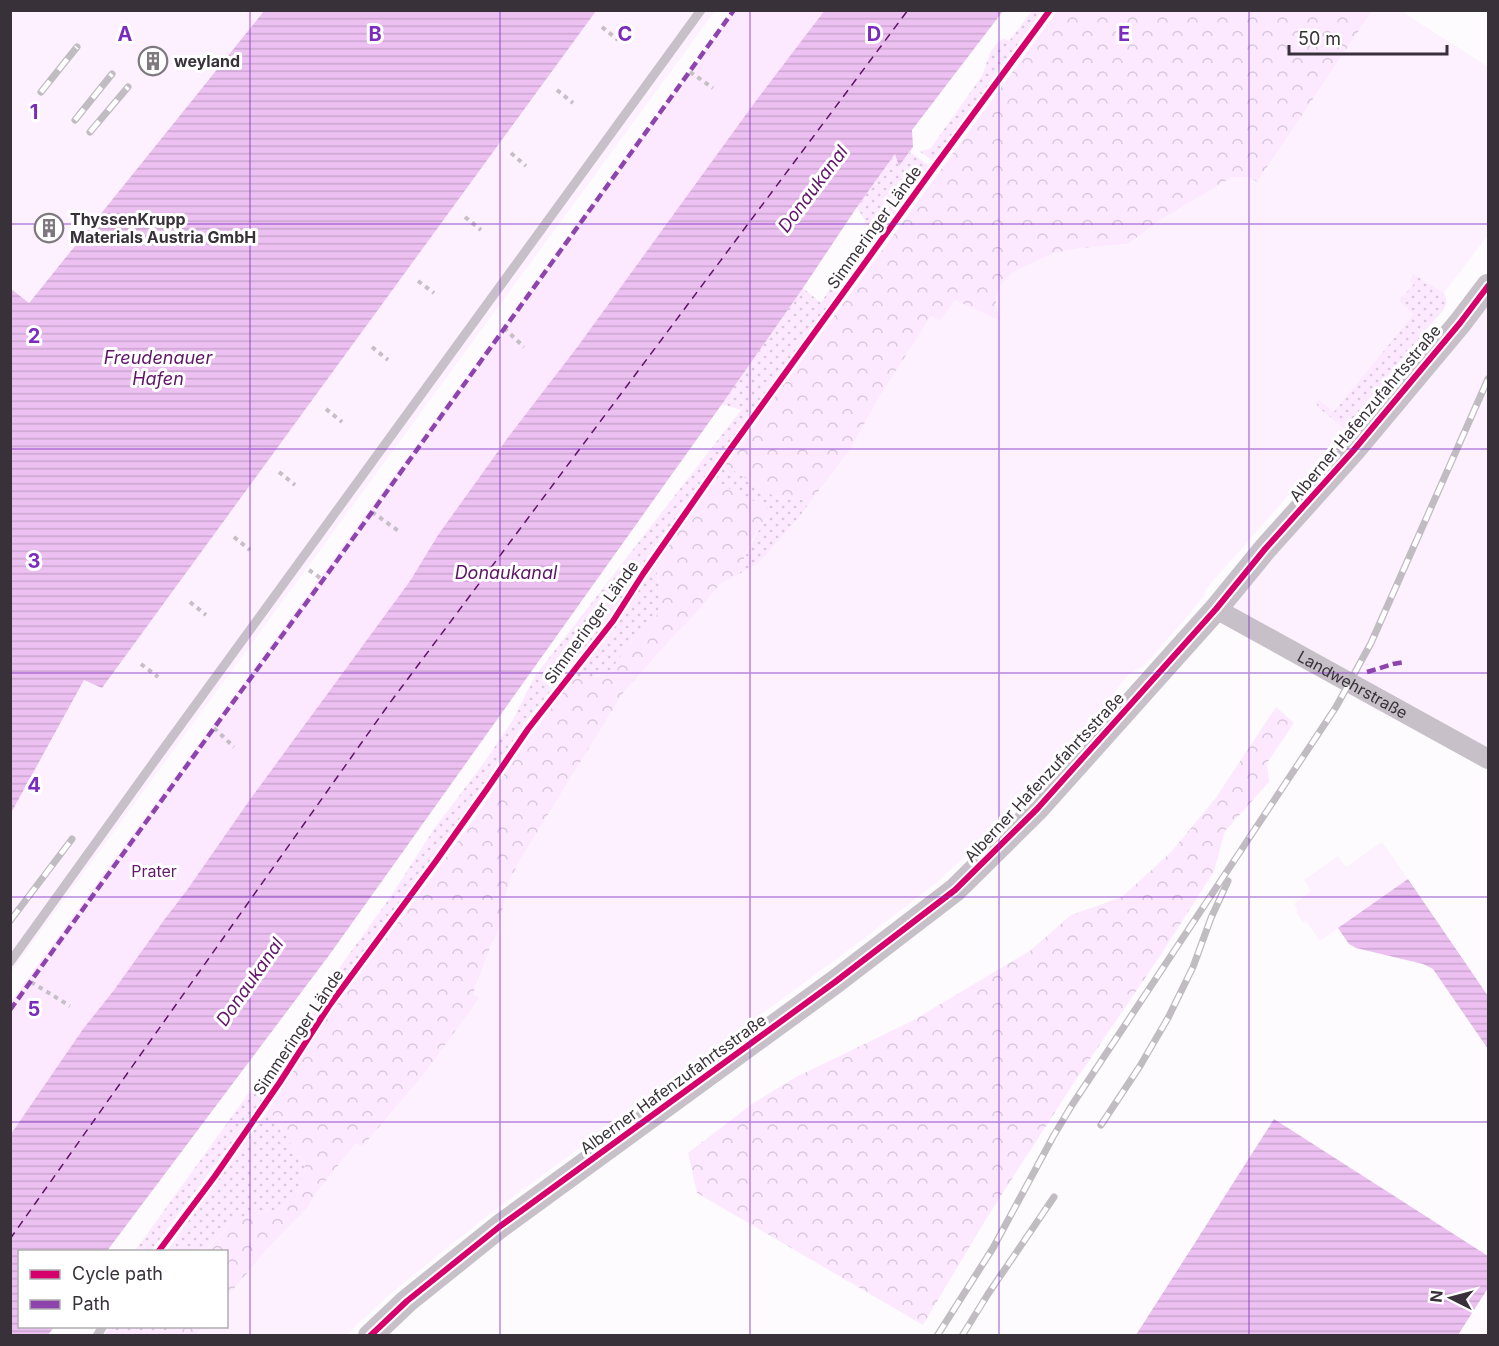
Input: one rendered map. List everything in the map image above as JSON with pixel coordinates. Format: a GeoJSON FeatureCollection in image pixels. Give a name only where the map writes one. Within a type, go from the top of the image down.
{"type":"FeatureCollection","features":[{"type":"Feature","properties":{"kind":"street","name":"Alberner Hafenzufahrtsstraße"},"geometry":{"type":"LineString","coordinates":[[370,1335],[407,1301],[499,1227],[835,982],[955,890],[1037,809],[1216,609],[1353,451],[1488,286]]}},
{"type":"Feature","properties":{"kind":"street","name":"Landwehrstraße"},"geometry":{"type":"LineString","coordinates":[[1216,609],[1488,759]]}},
{"type":"Feature","properties":{"kind":"lane"},"geometry":{"type":"LineString","coordinates":[[10,962],[700,10]]}},
{"type":"Feature","properties":{"kind":"lane","name":"Simmeringer Lände"},"geometry":{"type":"LineString","coordinates":[[159,1250],[215,1176],[329,1006],[488,789],[528,729],[613,621],[726,455],[1050,10]]}},
{"type":"Feature","properties":{"kind":"path"},"geometry":{"type":"LineString","coordinates":[[603,27],[618,39]]}},
{"type":"Feature","properties":{"kind":"path"},"geometry":{"type":"LineString","coordinates":[[690,72],[713,88]]}},
{"type":"Feature","properties":{"kind":"path"},"geometry":{"type":"LineString","coordinates":[[557,90],[573,103]]}},
{"type":"Feature","properties":{"kind":"path"},"geometry":{"type":"LineString","coordinates":[[511,153],[526,166]]}},
{"type":"Feature","properties":{"kind":"path"},"geometry":{"type":"LineString","coordinates":[[465,217],[481,230]]}},
{"type":"Feature","properties":{"kind":"path"},"geometry":{"type":"LineString","coordinates":[[418,280],[434,294]]}},
{"type":"Feature","properties":{"kind":"path"},"geometry":{"type":"LineString","coordinates":[[504,328],[524,347]]}},
{"type":"Feature","properties":{"kind":"path"},"geometry":{"type":"LineString","coordinates":[[372,347],[388,360]]}},
{"type":"Feature","properties":{"kind":"path"},"geometry":{"type":"LineString","coordinates":[[326,409],[342,422]]}},
{"type":"Feature","properties":{"kind":"path"},"geometry":{"type":"LineString","coordinates":[[279,472],[295,485]]}},
{"type":"Feature","properties":{"kind":"path"},"geometry":{"type":"LineString","coordinates":[[372,512],[400,532]]}},
{"type":"Feature","properties":{"kind":"path"},"geometry":{"type":"LineString","coordinates":[[234,537],[250,550]]}},
{"type":"Feature","properties":{"kind":"path"},"geometry":{"type":"LineString","coordinates":[[190,602],[206,615]]}},
{"type":"Feature","properties":{"kind":"path"},"geometry":{"type":"LineString","coordinates":[[141,664],[158,677]]}},
{"type":"Feature","properties":{"kind":"path"},"geometry":{"type":"LineString","coordinates":[[214,728],[234,747]]}},
{"type":"Feature","properties":{"kind":"path"},"geometry":{"type":"LineString","coordinates":[[31,982],[70,1006]]}},
{"type":"Feature","properties":{"kind":"shaded area"},"geometry":{"type":"Polygon","coordinates":[[[10,11],[264,11],[28,303],[11,289],[10,11]]]}},
{"type":"Feature","properties":{"kind":"shaded area"},"geometry":{"type":"Polygon","coordinates":[[[596,11],[715,11],[11,972],[11,813],[84,680],[102,688],[596,11]]]}},
{"type":"Feature","properties":{"kind":"shaded area"},"geometry":{"type":"Polygon","coordinates":[[[1372,11],[1401,11],[1488,67],[1488,235],[1444,293],[1413,274],[1431,324],[1346,430],[1205,590],[1205,595],[1192,611],[1145,665],[1128,675],[1109,699],[1105,711],[1067,755],[993,831],[936,883],[858,943],[487,1216],[389,1295],[346,1335],[196,1336],[202,1328],[228,1328],[228,1296],[269,1247],[307,1208],[316,1193],[356,1143],[362,1147],[424,1074],[478,998],[473,995],[497,934],[509,881],[623,693],[720,584],[759,563],[799,517],[849,451],[880,396],[931,316],[940,321],[955,300],[1000,320],[996,307],[996,295],[1002,283],[1012,273],[1054,253],[1080,248],[1128,244],[1157,222],[1232,177],[1249,177],[1257,182],[1372,11]]]}},
{"type":"Feature","properties":{"kind":"shaded area"},"geometry":{"type":"Polygon","coordinates":[[[1488,286],[1488,759],[1216,609],[1488,286]]]}},
{"type":"Feature","properties":{"kind":"shaded area"},"geometry":{"type":"Polygon","coordinates":[[[1382,842],[1408,879],[1320,941],[1306,921],[1303,923],[1296,912],[1298,911],[1294,904],[1311,891],[1304,880],[1338,856],[1346,867],[1382,842]]]}},
{"type":"Feature","properties":{"kind":"green space","name":"Prater"},"geometry":{"type":"Polygon","coordinates":[[[733,11],[825,11],[755,102],[578,346],[509,436],[438,535],[410,581],[251,798],[187,890],[83,1029],[11,1134],[10,1003],[733,11]]]}},
{"type":"Feature","properties":{"kind":"green space"},"geometry":{"type":"Polygon","coordinates":[[[1032,11],[1042,11],[933,161],[919,151],[930,149],[982,76],[991,51],[1004,38],[1009,41],[1032,11]]]}},
{"type":"Feature","properties":{"kind":"green space"},"geometry":{"type":"Polygon","coordinates":[[[1057,11],[1372,11],[1257,182],[1249,177],[1232,177],[1157,222],[1128,244],[1080,248],[1054,253],[1012,273],[1002,283],[996,295],[996,307],[1001,321],[955,300],[940,321],[931,316],[880,396],[849,451],[811,501],[774,496],[725,465],[1057,11]]]}},
{"type":"Feature","properties":{"kind":"green space"},"geometry":{"type":"Polygon","coordinates":[[[910,152],[930,166],[649,555],[609,619],[527,720],[452,831],[322,1009],[248,1121],[152,1250],[135,1250],[389,899],[434,829],[486,760],[514,718],[535,676],[741,410],[722,404],[803,288],[821,303],[868,226],[857,207],[896,153],[899,166],[910,152]]]}},
{"type":"Feature","properties":{"kind":"green space"},"geometry":{"type":"Polygon","coordinates":[[[1413,274],[1444,293],[1446,305],[1387,377],[1391,383],[1354,429],[1346,430],[1316,403],[1319,400],[1334,412],[1414,314],[1399,301],[1414,284],[1410,281],[1413,274]]]}},
{"type":"Feature","properties":{"kind":"green space"},"geometry":{"type":"Polygon","coordinates":[[[725,465],[774,496],[811,501],[759,563],[739,574],[750,545],[767,519],[714,481],[725,465]]]}},
{"type":"Feature","properties":{"kind":"green space"},"geometry":{"type":"Polygon","coordinates":[[[714,481],[768,508],[764,522],[745,555],[739,574],[720,584],[623,693],[523,855],[509,881],[497,934],[473,994],[479,998],[424,1074],[362,1147],[356,1143],[316,1193],[307,1208],[269,1247],[228,1296],[228,1250],[207,1250],[233,1221],[278,1209],[295,1200],[306,1168],[269,1109],[328,1016],[437,870],[525,743],[572,680],[596,677],[610,671],[631,642],[657,615],[660,598],[655,565],[714,481]]]}},
{"type":"Feature","properties":{"kind":"green space"},"geometry":{"type":"Polygon","coordinates":[[[655,565],[660,597],[659,610],[655,618],[631,642],[618,663],[608,672],[572,680],[610,633],[655,565]]]}},
{"type":"Feature","properties":{"kind":"green space"},"geometry":{"type":"Polygon","coordinates":[[[1276,707],[1294,723],[1267,763],[1269,782],[1225,831],[1214,871],[986,1219],[923,1325],[697,1193],[688,1153],[752,1104],[796,1077],[912,1021],[1031,950],[1071,915],[1122,897],[1171,852],[1215,799],[1276,707]]]}},
{"type":"Feature","properties":{"kind":"green space"},"geometry":{"type":"Polygon","coordinates":[[[269,1109],[306,1168],[295,1200],[278,1209],[233,1221],[206,1250],[167,1250],[269,1109]]]}},
{"type":"Feature","properties":{"kind":"green space"},"geometry":{"type":"Polygon","coordinates":[[[109,1328],[174,1328],[170,1335],[103,1336],[109,1328]]]}},
{"type":"Feature","properties":{"kind":"green space"},"geometry":{"type":"Polygon","coordinates":[[[174,1328],[202,1328],[196,1335],[170,1335],[174,1328]]]}},
{"type":"Feature","properties":{"kind":"water","name":"Donaukanal"},"geometry":{"type":"Polygon","coordinates":[[[825,10],[1003,11],[912,130],[913,147],[899,166],[895,154],[722,404],[330,954],[108,1250],[18,1250],[18,1328],[53,1328],[48,1335],[11,1335],[11,1134],[83,1029],[187,890],[251,798],[410,581],[438,535],[509,436],[578,346],[755,102],[825,10]]]}},
{"type":"Feature","properties":{"kind":"water","name":"Freudenauer Hafen"},"geometry":{"type":"Polygon","coordinates":[[[264,11],[596,11],[102,688],[84,680],[11,813],[11,289],[29,303],[264,11]]]}},
{"type":"Feature","properties":{"kind":"water"},"geometry":{"type":"Polygon","coordinates":[[[1408,879],[1488,996],[1488,1049],[1433,969],[1423,964],[1356,948],[1349,944],[1338,928],[1408,879]]]}},
{"type":"Feature","properties":{"kind":"water"},"geometry":{"type":"Polygon","coordinates":[[[1274,1119],[1488,1256],[1488,1288],[1458,1335],[1136,1335],[1274,1119]]]}},
{"type":"Feature","properties":{"kind":"ferry route"},"geometry":{"type":"LineString","coordinates":[[10,1239],[389,704],[908,10]]}},
{"type":"Feature","properties":{"kind":"railway"},"geometry":{"type":"LineString","coordinates":[[41,92],[77,47]]}},
{"type":"Feature","properties":{"kind":"railway"},"geometry":{"type":"LineString","coordinates":[[75,120],[112,74]]}},
{"type":"Feature","properties":{"kind":"railway"},"geometry":{"type":"LineString","coordinates":[[90,132],[128,87]]}},
{"type":"Feature","properties":{"kind":"railway"},"geometry":{"type":"LineString","coordinates":[[937,1336],[993,1248],[1072,1105],[1336,707],[1371,643],[1488,379]]}},
{"type":"Feature","properties":{"kind":"railway"},"geometry":{"type":"LineString","coordinates":[[10,921],[72,839]]}},
{"type":"Feature","properties":{"kind":"railway"},"geometry":{"type":"LineString","coordinates":[[1101,1125],[1168,1018],[1193,967],[1228,881]]}},
{"type":"Feature","properties":{"kind":"railway"},"geometry":{"type":"LineString","coordinates":[[962,1336],[1054,1197]]}},
{"type":"Feature","properties":{"kind":"marked path"},"geometry":{"type":"LineString","coordinates":[[10,1010],[734,10]]}},
{"type":"Feature","properties":{"kind":"marked path"},"geometry":{"type":"LineString","coordinates":[[1367,672],[1405,662]]}},
{"type":"Feature","properties":{"kind":"cycle path"},"geometry":{"type":"LineString","coordinates":[[160,1250],[215,1176],[329,1006],[436,861],[528,729],[613,621],[726,455],[1050,10]]}},
{"type":"Feature","properties":{"kind":"cycle path"},"geometry":{"type":"LineString","coordinates":[[370,1336],[407,1301],[499,1227],[835,982],[955,890],[1037,809],[1216,609],[1265,549],[1353,451],[1488,286]]}},
{"type":"Feature","properties":{"kind":"place","name":"weyland"},"geometry":{"type":"Point","coordinates":[153,61]}},
{"type":"Feature","properties":{"kind":"place","name":"ThyssenKrupp Materials Austria GmbH"},"geometry":{"type":"Point","coordinates":[49,228]}}]}
